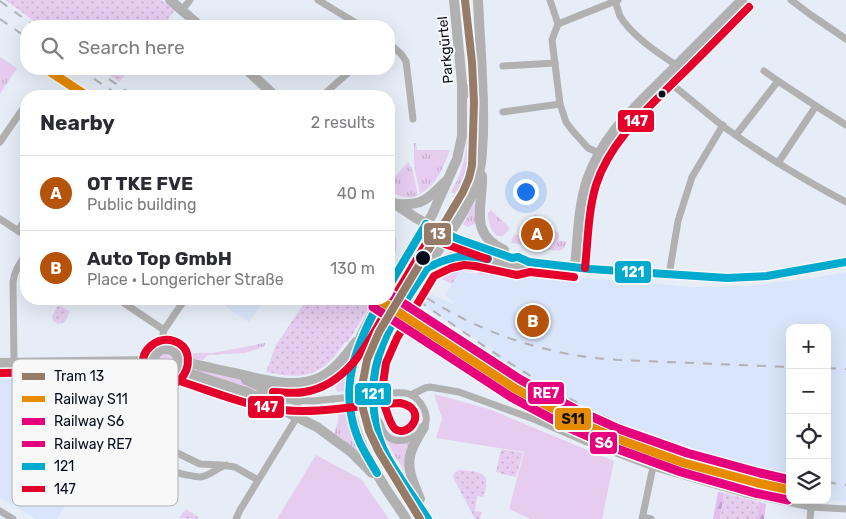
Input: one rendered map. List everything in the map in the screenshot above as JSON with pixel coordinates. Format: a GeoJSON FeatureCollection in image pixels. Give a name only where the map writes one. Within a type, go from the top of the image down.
{"type":"FeatureCollection","features":[{"type":"Feature","properties":{"kind":"main road"},"geometry":{"type":"LineString","coordinates":[[170,0],[193,20]]}},
{"type":"Feature","properties":{"kind":"main road","name":"Parkgürtel"},"geometry":{"type":"LineString","coordinates":[[395,276],[435,208],[457,160],[462,136],[462,97],[461,66],[454,0]]}},
{"type":"Feature","properties":{"kind":"main road"},"geometry":{"type":"LineString","coordinates":[[478,0],[483,99],[480,219],[481,229],[493,244],[529,262],[669,275],[727,278],[767,276],[846,262]]}},
{"type":"Feature","properties":{"kind":"main road"},"geometry":{"type":"LineString","coordinates":[[575,267],[577,234],[587,181],[599,153],[609,137],[622,120],[742,0]]}},
{"type":"Feature","properties":{"kind":"main road"},"geometry":{"type":"LineString","coordinates":[[252,75],[269,90]]}},
{"type":"Feature","properties":{"kind":"main road","name":"Parkgürtel"},"geometry":{"type":"LineString","coordinates":[[462,97],[469,90],[474,90],[483,99]]}},
{"type":"Feature","properties":{"kind":"main road"},"geometry":{"type":"LineString","coordinates":[[428,519],[388,459],[380,439],[375,423],[372,401],[376,360],[388,333],[473,194],[482,163]]}},
{"type":"Feature","properties":{"kind":"main road"},"geometry":{"type":"LineString","coordinates":[[395,203],[410,205],[429,198],[449,178]]}},
{"type":"Feature","properties":{"kind":"main road"},"geometry":{"type":"LineString","coordinates":[[395,206],[424,227],[447,237],[512,258],[518,257]]}},
{"type":"Feature","properties":{"kind":"main road"},"geometry":{"type":"LineString","coordinates":[[447,237],[477,256]]}},
{"type":"Feature","properties":{"kind":"main road"},"geometry":{"type":"LineString","coordinates":[[427,268],[452,257],[463,255],[477,256],[518,265],[529,262]]}},
{"type":"Feature","properties":{"kind":"main road"},"geometry":{"type":"LineString","coordinates":[[378,305],[362,335],[353,362],[348,391],[356,433],[383,485],[406,519]]}},
{"type":"Feature","properties":{"kind":"main road"},"geometry":{"type":"LineString","coordinates":[[178,365],[217,369],[273,382],[298,383],[321,377],[334,369],[362,335]]}},
{"type":"Feature","properties":{"kind":"main road"},"geometry":{"type":"LineString","coordinates":[[154,359],[159,352],[165,350],[173,352],[176,359]]}},
{"type":"Feature","properties":{"kind":"main road"},"geometry":{"type":"LineString","coordinates":[[178,365],[246,392],[317,427],[351,452],[383,485]]}},
{"type":"Feature","properties":{"kind":"main road"},"geometry":{"type":"LineString","coordinates":[[217,369],[298,401]]}},
{"type":"Feature","properties":{"kind":"main road"},"geometry":{"type":"LineString","coordinates":[[424,427],[410,456],[410,469],[428,519]]}},
{"type":"Feature","properties":{"kind":"street"},"geometry":{"type":"LineString","coordinates":[[182,10],[190,0]]}},
{"type":"Feature","properties":{"kind":"street"},"geometry":{"type":"LineString","coordinates":[[318,0],[351,20]]}},
{"type":"Feature","properties":{"kind":"street"},"geometry":{"type":"LineString","coordinates":[[550,0],[558,24],[552,40],[560,104],[566,122],[572,130],[588,148],[599,153]]}},
{"type":"Feature","properties":{"kind":"street"},"geometry":{"type":"LineString","coordinates":[[791,0],[846,39]]}},
{"type":"Feature","properties":{"kind":"street"},"geometry":{"type":"LineString","coordinates":[[558,24],[616,1],[620,15],[632,31],[676,65]]}},
{"type":"Feature","properties":{"kind":"street"},"geometry":{"type":"LineString","coordinates":[[395,51],[406,61],[413,119]]}},
{"type":"Feature","properties":{"kind":"street"},"geometry":{"type":"LineString","coordinates":[[503,66],[555,63]]}},
{"type":"Feature","properties":{"kind":"street"},"geometry":{"type":"LineString","coordinates":[[764,71],[846,125]]}},
{"type":"Feature","properties":{"kind":"street"},"geometry":{"type":"LineString","coordinates":[[329,90],[346,75]]}},
{"type":"Feature","properties":{"kind":"street"},"geometry":{"type":"LineString","coordinates":[[664,78],[736,135],[778,164],[846,202]]}},
{"type":"Feature","properties":{"kind":"street"},"geometry":{"type":"LineString","coordinates":[[736,135],[778,81]]}},
{"type":"Feature","properties":{"kind":"street"},"geometry":{"type":"LineString","coordinates":[[503,112],[560,104]]}},
{"type":"Feature","properties":{"kind":"street"},"geometry":{"type":"LineString","coordinates":[[778,164],[816,106]]}},
{"type":"Feature","properties":{"kind":"street"},"geometry":{"type":"LineString","coordinates":[[0,142],[20,113]]}},
{"type":"Feature","properties":{"kind":"street"},"geometry":{"type":"LineString","coordinates":[[669,275],[678,221],[692,177],[723,125]]}},
{"type":"Feature","properties":{"kind":"street"},"geometry":{"type":"LineString","coordinates":[[0,219],[18,231],[20,228]]}},
{"type":"Feature","properties":{"kind":"street"},"geometry":{"type":"LineString","coordinates":[[14,359],[13,282],[16,269],[20,263]]}},
{"type":"Feature","properties":{"kind":"street"},"geometry":{"type":"LineString","coordinates":[[127,305],[164,330]]}},
{"type":"Feature","properties":{"kind":"street"},"geometry":{"type":"LineString","coordinates":[[165,350],[164,330],[181,305]]}},
{"type":"Feature","properties":{"kind":"street"},"geometry":{"type":"LineString","coordinates":[[411,395],[430,386],[459,392],[536,420],[653,467],[745,494],[811,507],[846,510]]}},
{"type":"Feature","properties":{"kind":"street"},"geometry":{"type":"LineString","coordinates":[[246,392],[298,401],[401,393],[411,395],[419,401],[424,409],[426,418],[424,427],[410,439],[390,438],[381,427],[372,401]]}},
{"type":"Feature","properties":{"kind":"street"},"geometry":{"type":"LineString","coordinates":[[236,519],[297,417]]}},
{"type":"Feature","properties":{"kind":"street"},"geometry":{"type":"LineString","coordinates":[[178,453],[200,464],[226,465],[239,469],[258,480]]}},
{"type":"Feature","properties":{"kind":"street"},"geometry":{"type":"LineString","coordinates":[[178,472],[202,477],[210,475],[226,465]]}},
{"type":"Feature","properties":{"kind":"street"},"geometry":{"type":"LineString","coordinates":[[651,519],[642,518],[653,467]]}},
{"type":"Feature","properties":{"kind":"street"},"geometry":{"type":"LineString","coordinates":[[810,519],[811,507]]}},
{"type":"Feature","properties":{"kind":"street"},"geometry":{"type":"LineString","coordinates":[[0,511],[14,519]]}},
{"type":"Feature","properties":{"kind":"shaded area"},"geometry":{"type":"Polygon","coordinates":[[[460,271],[560,276],[692,287],[749,286],[846,272],[846,502],[831,500],[831,324],[786,324],[786,494],[703,474],[628,448],[566,422],[478,371],[492,349],[423,306],[427,293],[455,304],[445,295],[460,271]]]}},
{"type":"Feature","properties":{"kind":"shaded area"},"geometry":{"type":"Polygon","coordinates":[[[223,305],[261,305],[249,322],[223,305]]]}},
{"type":"Feature","properties":{"kind":"shaded area"},"geometry":{"type":"Polygon","coordinates":[[[0,371],[12,371],[12,505],[0,498],[0,371]]]}},
{"type":"Feature","properties":{"kind":"shaded area"},"geometry":{"type":"Polygon","coordinates":[[[14,506],[65,506],[57,519],[36,519],[14,506]]]}},
{"type":"Feature","properties":{"kind":"green space"},"geometry":{"type":"Polygon","coordinates":[[[5,0],[161,0],[175,10],[168,20],[33,20],[5,0]]]}},
{"type":"Feature","properties":{"kind":"green space"},"geometry":{"type":"Polygon","coordinates":[[[0,57],[17,68],[0,94],[0,57]]]}},
{"type":"Feature","properties":{"kind":"green space"},"geometry":{"type":"Polygon","coordinates":[[[109,75],[125,75],[119,82],[109,75]]]}},
{"type":"Feature","properties":{"kind":"green space"},"geometry":{"type":"Polygon","coordinates":[[[470,95],[477,99],[476,169],[466,200],[462,198],[464,194],[458,190],[455,194],[451,192],[463,165],[470,95]]]}},
{"type":"Feature","properties":{"kind":"green space"},"geometry":{"type":"Polygon","coordinates":[[[414,143],[416,143],[417,150],[450,150],[435,180],[420,194],[415,171],[414,143]]]}},
{"type":"Feature","properties":{"kind":"green space"},"geometry":{"type":"Polygon","coordinates":[[[408,162],[413,172],[418,195],[409,198],[395,194],[395,176],[408,162]]]}},
{"type":"Feature","properties":{"kind":"green space"},"geometry":{"type":"Polygon","coordinates":[[[476,200],[478,223],[467,227],[463,224],[476,200]]]}},
{"type":"Feature","properties":{"kind":"green space"},"geometry":{"type":"Polygon","coordinates":[[[491,210],[510,228],[503,236],[497,236],[491,228],[488,213],[491,210]]]}},
{"type":"Feature","properties":{"kind":"green space"},"geometry":{"type":"Polygon","coordinates":[[[535,214],[539,217],[538,219],[543,223],[546,222],[559,234],[559,241],[567,241],[563,249],[554,250],[535,246],[545,234],[530,220],[535,214]]]}},
{"type":"Feature","properties":{"kind":"green space"},"geometry":{"type":"Polygon","coordinates":[[[516,234],[530,246],[512,243],[511,239],[516,234]]]}},
{"type":"Feature","properties":{"kind":"green space"},"geometry":{"type":"Polygon","coordinates":[[[423,242],[436,248],[415,283],[404,276],[423,242]]]}},
{"type":"Feature","properties":{"kind":"green space"},"geometry":{"type":"Polygon","coordinates":[[[460,264],[476,265],[476,272],[460,271],[452,284],[440,278],[435,279],[446,271],[448,273],[460,268],[460,264]]]}},
{"type":"Feature","properties":{"kind":"green space"},"geometry":{"type":"Polygon","coordinates":[[[484,267],[509,273],[509,277],[479,275],[477,271],[483,272],[484,267]]]}},
{"type":"Feature","properties":{"kind":"green space"},"geometry":{"type":"Polygon","coordinates":[[[303,305],[370,305],[348,342],[345,342],[329,362],[312,373],[291,376],[266,372],[276,345],[303,305]]]}},
{"type":"Feature","properties":{"kind":"green space"},"geometry":{"type":"Polygon","coordinates":[[[60,306],[69,311],[69,313],[65,322],[58,324],[53,321],[52,316],[57,307],[60,306]]]}},
{"type":"Feature","properties":{"kind":"green space"},"geometry":{"type":"Polygon","coordinates":[[[265,343],[264,347],[245,353],[208,355],[203,360],[189,358],[182,353],[213,353],[265,343]]]}},
{"type":"Feature","properties":{"kind":"green space"},"geometry":{"type":"Polygon","coordinates":[[[166,353],[174,359],[158,359],[166,353]]]}},
{"type":"Feature","properties":{"kind":"green space"},"geometry":{"type":"Polygon","coordinates":[[[349,356],[344,391],[337,392],[332,373],[349,356]]]}},
{"type":"Feature","properties":{"kind":"green space"},"geometry":{"type":"Polygon","coordinates":[[[192,365],[237,378],[265,391],[264,393],[189,372],[192,365]]]}},
{"type":"Feature","properties":{"kind":"green space"},"geometry":{"type":"Polygon","coordinates":[[[434,394],[489,409],[614,461],[602,519],[530,519],[509,509],[524,452],[436,438],[442,418],[434,394]]]}},
{"type":"Feature","properties":{"kind":"green space"},"geometry":{"type":"Polygon","coordinates":[[[345,404],[349,429],[359,453],[334,433],[338,422],[339,405],[345,404]]]}},
{"type":"Feature","properties":{"kind":"green space"},"geometry":{"type":"Polygon","coordinates":[[[385,437],[412,440],[409,478],[394,455],[385,437]]]}},
{"type":"Feature","properties":{"kind":"green space"},"geometry":{"type":"Polygon","coordinates":[[[501,449],[523,453],[516,477],[496,472],[501,449]]]}},
{"type":"Feature","properties":{"kind":"green space"},"geometry":{"type":"Polygon","coordinates":[[[316,455],[361,479],[389,519],[277,519],[316,455]]]}},
{"type":"Feature","properties":{"kind":"green space"},"geometry":{"type":"Polygon","coordinates":[[[459,470],[478,472],[485,476],[484,497],[477,496],[475,511],[482,512],[480,519],[475,519],[453,477],[454,473],[459,470]]]}},
{"type":"Feature","properties":{"kind":"green space"},"geometry":{"type":"Polygon","coordinates":[[[718,492],[724,493],[720,519],[713,519],[718,492]]]}},
{"type":"Feature","properties":{"kind":"green space"},"geometry":{"type":"Polygon","coordinates":[[[724,493],[759,502],[757,519],[720,519],[724,493]]]}},
{"type":"Feature","properties":{"kind":"green space"},"geometry":{"type":"Polygon","coordinates":[[[759,502],[766,504],[764,519],[757,519],[759,502]]]}},
{"type":"Feature","properties":{"kind":"green space"},"geometry":{"type":"Polygon","coordinates":[[[186,509],[198,517],[197,519],[179,518],[186,509]]]}},
{"type":"Feature","properties":{"kind":"railway"},"geometry":{"type":"LineString","coordinates":[[0,1],[26,20]]}},
{"type":"Feature","properties":{"kind":"railway"},"geometry":{"type":"LineString","coordinates":[[0,19],[20,33]]}},
{"type":"Feature","properties":{"kind":"railway"},"geometry":{"type":"LineString","coordinates":[[88,75],[111,90]]}},
{"type":"Feature","properties":{"kind":"railway"},"geometry":{"type":"LineString","coordinates":[[103,75],[125,90]]}},
{"type":"Feature","properties":{"kind":"railway"},"geometry":{"type":"LineString","coordinates":[[395,284],[504,359],[601,415],[680,447],[786,475]]}},
{"type":"Feature","properties":{"kind":"railway"},"geometry":{"type":"LineString","coordinates":[[427,298],[472,323],[495,333],[568,354],[619,360],[786,367]]}},
{"type":"Feature","properties":{"kind":"railway"},"geometry":{"type":"LineString","coordinates":[[831,368],[846,369]]}},
{"type":"Feature","properties":{"kind":"railway"},"geometry":{"type":"LineString","coordinates":[[831,483],[846,485]]}},
{"type":"Feature","properties":{"kind":"tram line","name":"13"},"geometry":{"type":"LineString","coordinates":[[420,519],[379,452],[369,431],[363,409],[362,386],[367,360],[379,332],[463,192],[469,178],[472,166],[474,102],[472,62],[465,0]]}},
{"type":"Feature","properties":{"kind":"rail line","name":"S11"},"geometry":{"type":"LineString","coordinates":[[55,75],[78,90]]}},
{"type":"Feature","properties":{"kind":"rail line","name":"RE7"},"geometry":{"type":"LineString","coordinates":[[395,298],[521,380],[575,409],[619,429],[687,453],[786,479]]}},
{"type":"Feature","properties":{"kind":"rail line","name":"S11"},"geometry":{"type":"LineString","coordinates":[[387,305],[516,389],[571,418],[615,438],[684,463],[786,489]]}},
{"type":"Feature","properties":{"kind":"rail line","name":"S6"},"geometry":{"type":"LineString","coordinates":[[373,307],[511,397],[567,427],[612,447],[681,472],[755,493],[786,500]]}},
{"type":"Feature","properties":{"kind":"transit line","name":"147"},"geometry":{"type":"LineString","coordinates":[[585,268],[593,195],[602,169],[610,155],[619,141],[641,116],[749,7]]}},
{"type":"Feature","properties":{"kind":"transit line","name":"121"},"geometry":{"type":"LineString","coordinates":[[426,224],[458,239],[512,258],[518,257],[529,262],[590,269],[727,278],[767,276],[846,262]]}},
{"type":"Feature","properties":{"kind":"transit line","name":"121"},"geometry":{"type":"LineString","coordinates":[[395,276],[426,224]]}},
{"type":"Feature","properties":{"kind":"transit line","name":"147"},"geometry":{"type":"LineString","coordinates":[[398,291],[430,237],[487,259]]}},
{"type":"Feature","properties":{"kind":"transit line","name":"121"},"geometry":{"type":"LineString","coordinates":[[427,268],[456,257],[471,256],[488,259]]}},
{"type":"Feature","properties":{"kind":"transit line","name":"147"},"geometry":{"type":"LineString","coordinates":[[383,384],[386,363],[397,338],[434,276],[451,268],[464,265],[517,275],[530,272],[574,277]]}},
{"type":"Feature","properties":{"kind":"transit line","name":"121"},"geometry":{"type":"LineString","coordinates":[[427,268],[395,318],[387,335],[375,370],[373,390],[375,424],[378,436],[397,474],[428,519]]}},
{"type":"Feature","properties":{"kind":"transit line","name":"121"},"geometry":{"type":"LineString","coordinates":[[377,473],[360,443],[353,423],[350,386],[352,368],[357,351],[378,305]]}},
{"type":"Feature","properties":{"kind":"transit line","name":"147"},"geometry":{"type":"LineString","coordinates":[[273,392],[304,392],[320,388],[334,380],[346,371],[366,346],[389,305]]}},
{"type":"Feature","properties":{"kind":"transit line","name":"147"},"geometry":{"type":"LineString","coordinates":[[143,359],[148,349],[157,342],[168,340],[180,344],[187,353],[188,358],[186,370],[180,380]]}},
{"type":"Feature","properties":{"kind":"transit line","name":"147"},"geometry":{"type":"LineString","coordinates":[[0,373],[12,373]]}},
{"type":"Feature","properties":{"kind":"transit line","name":"147"},"geometry":{"type":"LineString","coordinates":[[178,381],[241,401],[283,410],[313,411],[363,406]]}},
{"type":"Feature","properties":{"kind":"transit line","name":"147"},"geometry":{"type":"LineString","coordinates":[[400,403],[409,406],[414,411],[415,416],[411,427],[400,431],[393,427],[384,404],[400,403]]}},
{"type":"Feature","properties":{"kind":"place","name":"OT TKE FVE"},"geometry":{"type":"Point","coordinates":[537,234]}},
{"type":"Feature","properties":{"kind":"place","name":"Auto Top GmbH"},"geometry":{"type":"Point","coordinates":[533,321]}}]}
